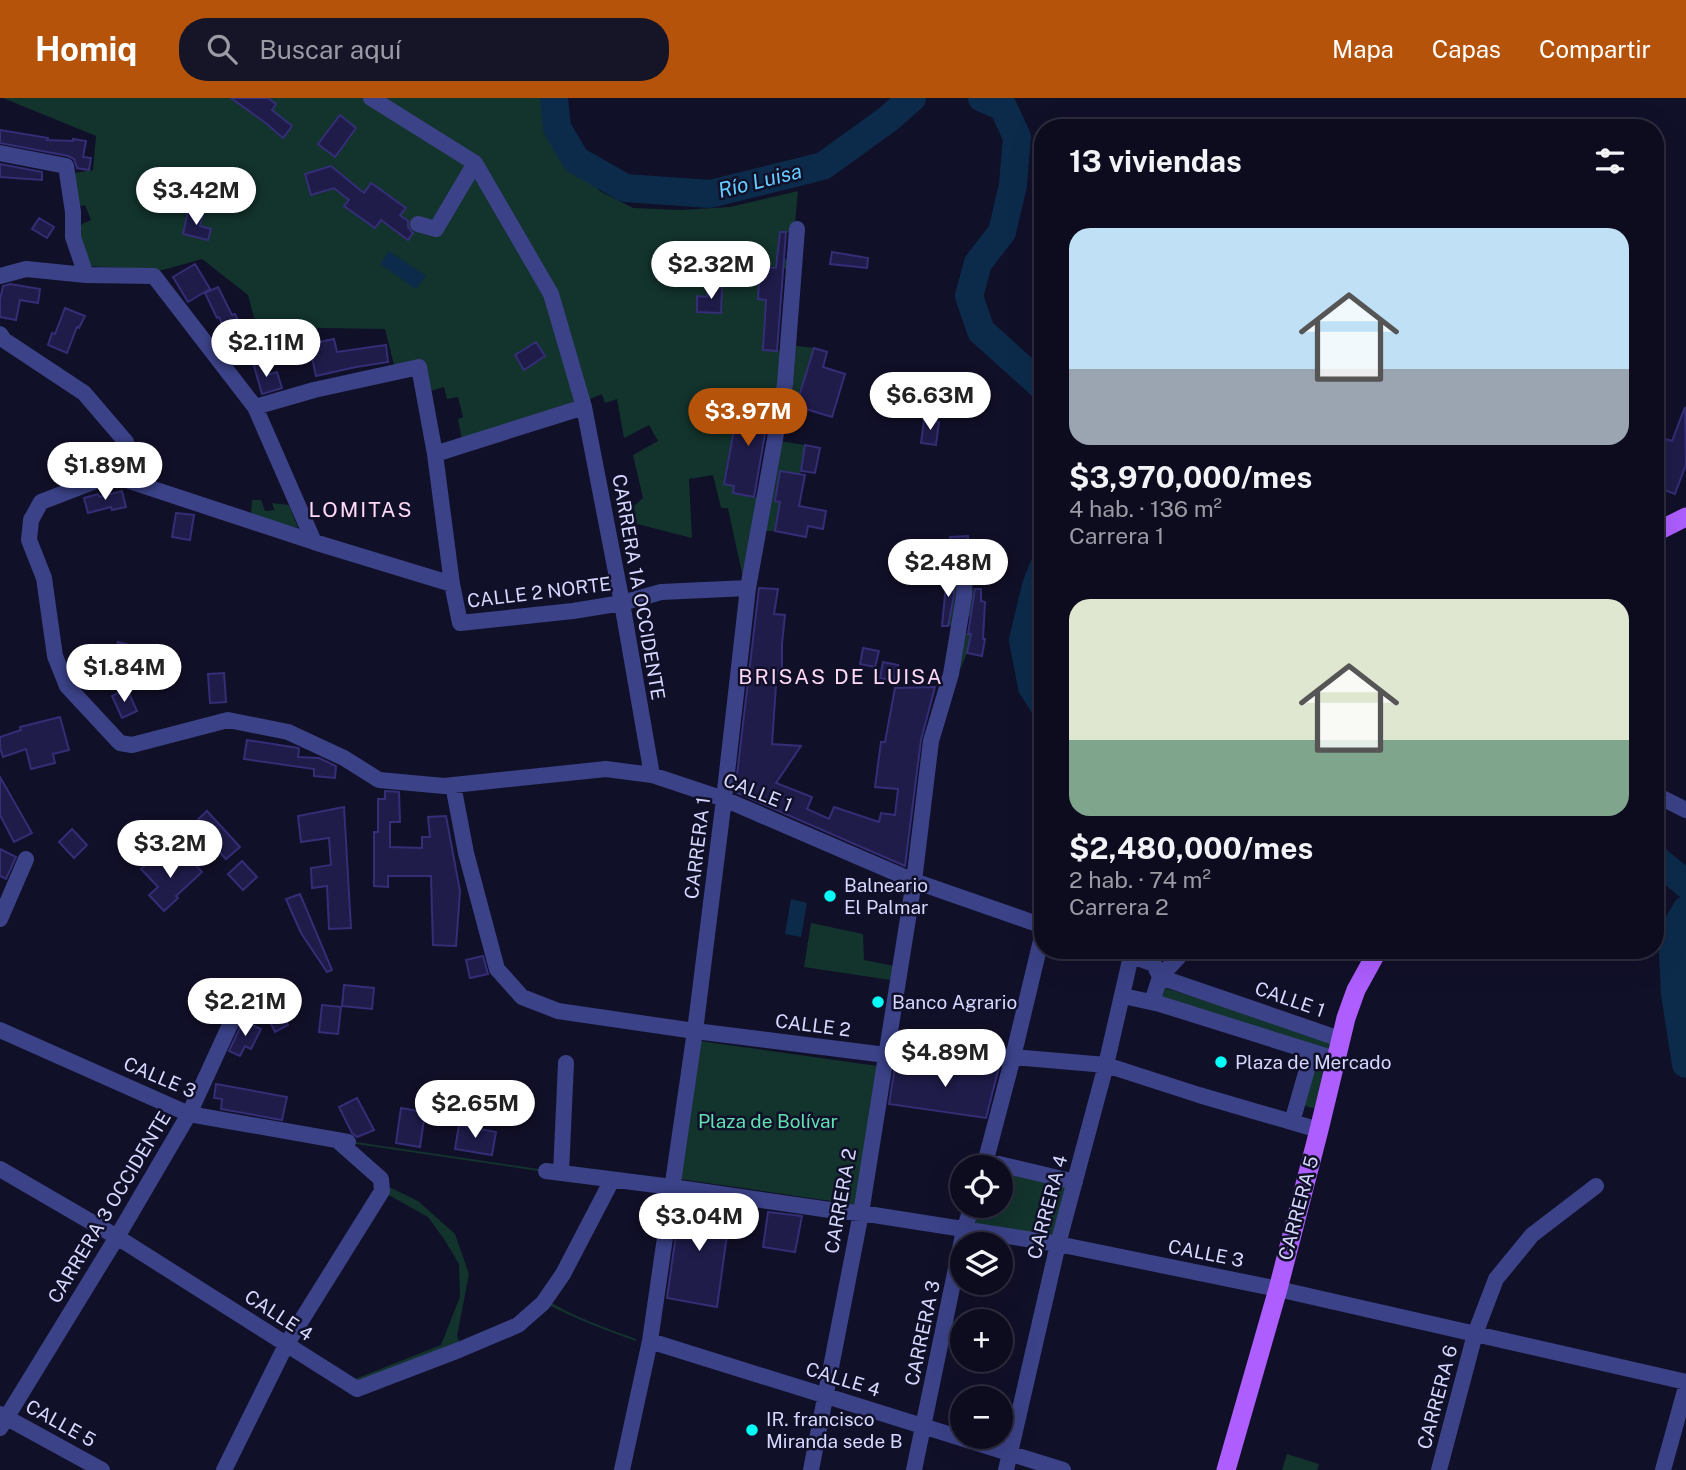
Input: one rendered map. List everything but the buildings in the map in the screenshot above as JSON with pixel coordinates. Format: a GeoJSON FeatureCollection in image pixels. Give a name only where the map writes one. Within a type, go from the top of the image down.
{"type":"FeatureCollection","features":[{"type":"Feature","properties":{"kind":"main road"},"geometry":{"type":"LineString","coordinates":[[1664,528],[1686,517]]}},
{"type":"Feature","properties":{"kind":"main road","name":"CARRERA 5"},"geometry":{"type":"LineString","coordinates":[[1226,1470],[1278,1289],[1340,1039],[1356,990],[1373,959]]}},
{"type":"Feature","properties":{"kind":"street"},"geometry":{"type":"LineString","coordinates":[[371,98],[475,163],[436,229],[418,224]]}},
{"type":"Feature","properties":{"kind":"street"},"geometry":{"type":"LineString","coordinates":[[0,153],[66,166],[73,212],[73,237],[86,275]]}},
{"type":"Feature","properties":{"kind":"street","name":"CARRERA 1A OCCIDENTE"},"geometry":{"type":"LineString","coordinates":[[475,163],[551,294],[584,407],[652,775]]}},
{"type":"Feature","properties":{"kind":"street","name":"CARRERA 1"},"geometry":{"type":"LineString","coordinates":[[622,1470],[650,1341],[695,1031],[748,588],[785,384],[797,229]]}},
{"type":"Feature","properties":{"kind":"street"},"geometry":{"type":"LineString","coordinates":[[0,276],[26,269],[86,275],[154,276],[255,407],[314,542]]}},
{"type":"Feature","properties":{"kind":"street"},"geometry":{"type":"LineString","coordinates":[[0,334],[4,340],[84,393],[126,442],[111,475],[452,584],[435,454],[419,368],[314,390],[255,407]]}},
{"type":"Feature","properties":{"kind":"street"},"geometry":{"type":"LineString","coordinates":[[435,454],[584,407]]}},
{"type":"Feature","properties":{"kind":"street","name":"CALLE 1"},"geometry":{"type":"LineString","coordinates":[[111,475],[41,502],[31,520],[29,540],[44,578],[55,656],[67,686],[120,743],[132,745],[229,720],[288,732],[344,758],[379,780],[448,785],[606,769],[652,775],[724,799],[914,881],[1034,923]]}},
{"type":"Feature","properties":{"kind":"street","name":"CARRERA 2"},"geometry":{"type":"LineString","coordinates":[[811,1470],[861,1213],[914,881],[931,741],[951,674],[964,597],[965,567]]}},
{"type":"Feature","properties":{"kind":"street","name":"CALLE 2 NORTE"},"geometry":{"type":"LineString","coordinates":[[452,584],[460,623],[573,611],[622,603],[661,592],[748,588]]}},
{"type":"Feature","properties":{"kind":"street","name":"CALLE 2"},"geometry":{"type":"LineString","coordinates":[[448,785],[497,969],[522,997],[558,1011],[886,1055],[1013,1057],[1106,1065],[1319,1130]]}},
{"type":"Feature","properties":{"kind":"street"},"geometry":{"type":"LineString","coordinates":[[1664,799],[1686,810]]}},
{"type":"Feature","properties":{"kind":"street"},"geometry":{"type":"LineString","coordinates":[[0,919],[26,859]]}},
{"type":"Feature","properties":{"kind":"street"},"geometry":{"type":"LineString","coordinates":[[988,1155],[1037,959]]}},
{"type":"Feature","properties":{"kind":"street","name":"CARRERA 4"},"geometry":{"type":"LineString","coordinates":[[1006,1470],[1058,1244],[1123,996],[1123,959]]}},
{"type":"Feature","properties":{"kind":"street","name":"CALLE 1"},"geometry":{"type":"LineString","coordinates":[[1140,959],[1154,964],[1160,977],[1340,1039]]}},
{"type":"Feature","properties":{"kind":"street"},"geometry":{"type":"LineString","coordinates":[[1152,1002],[1160,977],[1177,959]]}},
{"type":"Feature","properties":{"kind":"street"},"geometry":{"type":"LineString","coordinates":[[1123,996],[1152,1002],[1335,1059]]}},
{"type":"Feature","properties":{"kind":"street","name":"CARRERA 3 OCCIDENTE"},"geometry":{"type":"LineString","coordinates":[[2,1420],[117,1237],[189,1114],[241,1001]]}},
{"type":"Feature","properties":{"kind":"street","name":"CALLE 3"},"geometry":{"type":"LineString","coordinates":[[0,1030],[189,1114],[346,1142],[381,1179],[382,1191],[286,1345]]}},
{"type":"Feature","properties":{"kind":"street"},"geometry":{"type":"LineString","coordinates":[[1292,1122],[1312,1052]]}},
{"type":"Feature","properties":{"kind":"street","name":"CALLE 3"},"geometry":{"type":"LineString","coordinates":[[566,1063],[554,1172],[861,1213],[1058,1244],[1278,1289],[1686,1384]]}},
{"type":"Feature","properties":{"kind":"street","name":"CALLE 4"},"geometry":{"type":"LineString","coordinates":[[0,1169],[117,1237],[357,1389],[519,1325],[543,1303],[563,1274],[612,1180]]}},
{"type":"Feature","properties":{"kind":"street"},"geometry":{"type":"LineString","coordinates":[[1013,1169],[1075,1182]]}},
{"type":"Feature","properties":{"kind":"street","name":"CARRERA 6"},"geometry":{"type":"LineString","coordinates":[[1439,1470],[1475,1334],[1496,1279],[1532,1235],[1597,1186]]}},
{"type":"Feature","properties":{"kind":"street","name":"CARRERA 3"},"geometry":{"type":"LineString","coordinates":[[914,1470],[968,1218]]}},
{"type":"Feature","properties":{"kind":"street","name":"CALLE 4"},"geometry":{"type":"LineString","coordinates":[[650,1341],[1063,1470]]}},
{"type":"Feature","properties":{"kind":"street"},"geometry":{"type":"LineString","coordinates":[[224,1470],[286,1345]]}},
{"type":"Feature","properties":{"kind":"street"},"geometry":{"type":"LineString","coordinates":[[1663,1470],[1686,1384]]}},
{"type":"Feature","properties":{"kind":"street","name":"CALLE 5"},"geometry":{"type":"LineString","coordinates":[[2,1420],[102,1470]]}},
{"type":"Feature","properties":{"kind":"green space"},"geometry":{"type":"Polygon","coordinates":[[[3,98],[549,98],[551,129],[574,164],[600,191],[633,208],[681,210],[730,207],[798,191],[794,233],[780,232],[777,258],[791,260],[790,269],[761,267],[758,299],[766,300],[763,350],[784,351],[780,396],[762,392],[758,412],[738,409],[724,483],[734,486],[733,493],[760,498],[743,578],[728,508],[721,508],[713,475],[689,479],[692,538],[637,524],[634,506],[643,498],[633,455],[658,441],[649,425],[624,438],[617,399],[605,403],[602,394],[581,405],[462,440],[458,419],[463,417],[458,397],[447,399],[444,387],[427,392],[421,365],[395,369],[385,329],[318,328],[265,359],[248,295],[202,259],[163,270],[87,266],[76,236],[82,224],[91,220],[85,205],[76,207],[74,173],[93,170],[96,136],[3,98]]]}},
{"type":"Feature","properties":{"kind":"green space"},"geometry":{"type":"Polygon","coordinates":[[[790,345],[814,348],[796,406],[785,404],[790,345]]]}},
{"type":"Feature","properties":{"kind":"green space"},"geometry":{"type":"Polygon","coordinates":[[[779,441],[805,445],[800,475],[786,472],[775,531],[763,531],[779,441]]]}},
{"type":"Feature","properties":{"kind":"green space"},"geometry":{"type":"Polygon","coordinates":[[[252,500],[261,500],[265,511],[274,510],[272,503],[289,505],[298,528],[251,514],[252,500]]]}},
{"type":"Feature","properties":{"kind":"green space"},"geometry":{"type":"Polygon","coordinates":[[[951,559],[968,559],[967,588],[981,589],[980,613],[977,616],[966,616],[965,633],[983,635],[985,639],[970,636],[967,653],[957,677],[955,626],[942,626],[951,559]]]}},
{"type":"Feature","properties":{"kind":"green space"},"geometry":{"type":"Polygon","coordinates":[[[811,923],[863,934],[864,960],[899,967],[897,981],[804,967],[811,923]]]}},
{"type":"Feature","properties":{"kind":"green space"},"geometry":{"type":"Polygon","coordinates":[[[1162,987],[1331,1040],[1329,1050],[1160,996],[1162,987]]]}},
{"type":"Feature","properties":{"kind":"green space","name":"Plaza de Bolívar"},"geometry":{"type":"Polygon","coordinates":[[[700,1041],[878,1066],[858,1205],[680,1179],[700,1041]]]}},
{"type":"Feature","properties":{"kind":"green space"},"geometry":{"type":"Polygon","coordinates":[[[1315,1058],[1329,1061],[1316,1109],[1302,1105],[1315,1058]]]}},
{"type":"Feature","properties":{"kind":"green space"},"geometry":{"type":"Polygon","coordinates":[[[356,1144],[545,1170],[545,1172],[356,1144]]]}},
{"type":"Feature","properties":{"kind":"green space"},"geometry":{"type":"Polygon","coordinates":[[[1013,1171],[1070,1184],[1054,1239],[972,1227],[975,1218],[1013,1218],[1013,1171]]]}},
{"type":"Feature","properties":{"kind":"green space"},"geometry":{"type":"Polygon","coordinates":[[[385,1185],[418,1201],[455,1234],[469,1274],[457,1336],[460,1343],[362,1382],[355,1379],[441,1345],[460,1297],[459,1264],[444,1239],[428,1217],[387,1194],[385,1185]]]}},
{"type":"Feature","properties":{"kind":"green space"},"geometry":{"type":"Polygon","coordinates":[[[546,1300],[636,1341],[567,1314],[545,1303],[546,1300]]]}},
{"type":"Feature","properties":{"kind":"green space"},"geometry":{"type":"Polygon","coordinates":[[[1287,1454],[1319,1464],[1317,1470],[1282,1470],[1287,1454]]]}},
{"type":"Feature","properties":{"kind":"water"},"geometry":{"type":"Polygon","coordinates":[[[389,251],[426,276],[416,289],[380,264],[389,251]]]}},
{"type":"Feature","properties":{"kind":"water"},"geometry":{"type":"Polygon","coordinates":[[[791,899],[807,903],[801,937],[785,934],[791,899]]]}},
{"type":"Feature","properties":{"kind":"waterway","name":"Río Luisa"},"geometry":{"type":"LineString","coordinates":[[554,98],[557,128],[576,160],[625,188],[710,194],[823,166],[888,119],[912,98]]}},
{"type":"Feature","properties":{"kind":"waterway","name":"Río Luisa"},"geometry":{"type":"LineString","coordinates":[[982,98],[1003,107],[1017,137],[1013,185],[1002,232],[978,263],[969,296],[981,331],[1034,379]]}},
{"type":"Feature","properties":{"kind":"waterway","name":"Río Luisa"},"geometry":{"type":"LineString","coordinates":[[1034,594],[1023,640],[1034,690]]}},
{"type":"Feature","properties":{"kind":"waterway","name":"Río Luisa"},"geometry":{"type":"LineString","coordinates":[[1664,866],[1686,884]]}},
{"type":"Feature","properties":{"kind":"waterway","name":"Río Luisa"},"geometry":{"type":"LineString","coordinates":[[1686,910],[1672,934],[1675,994],[1686,1064]]}},
{"type":"Feature","properties":{"kind":"place","name":"Balneario El Palmar"},"geometry":{"type":"Point","coordinates":[830,896]}},
{"type":"Feature","properties":{"kind":"place","name":"Banco Agrario"},"geometry":{"type":"Point","coordinates":[878,1002]}},
{"type":"Feature","properties":{"kind":"place","name":"Plaza de Mercado"},"geometry":{"type":"Point","coordinates":[1221,1062]}},
{"type":"Feature","properties":{"kind":"place","name":"IR. francisco Miranda sede B"},"geometry":{"type":"Point","coordinates":[752,1430]}},
{"type":"Feature","properties":{"kind":"district","name":"LOMITAS"},"geometry":{"type":"Point","coordinates":[361,510]}},
{"type":"Feature","properties":{"kind":"district","name":"BRISAS DE LUISA"},"geometry":{"type":"Point","coordinates":[841,677]}}]}
